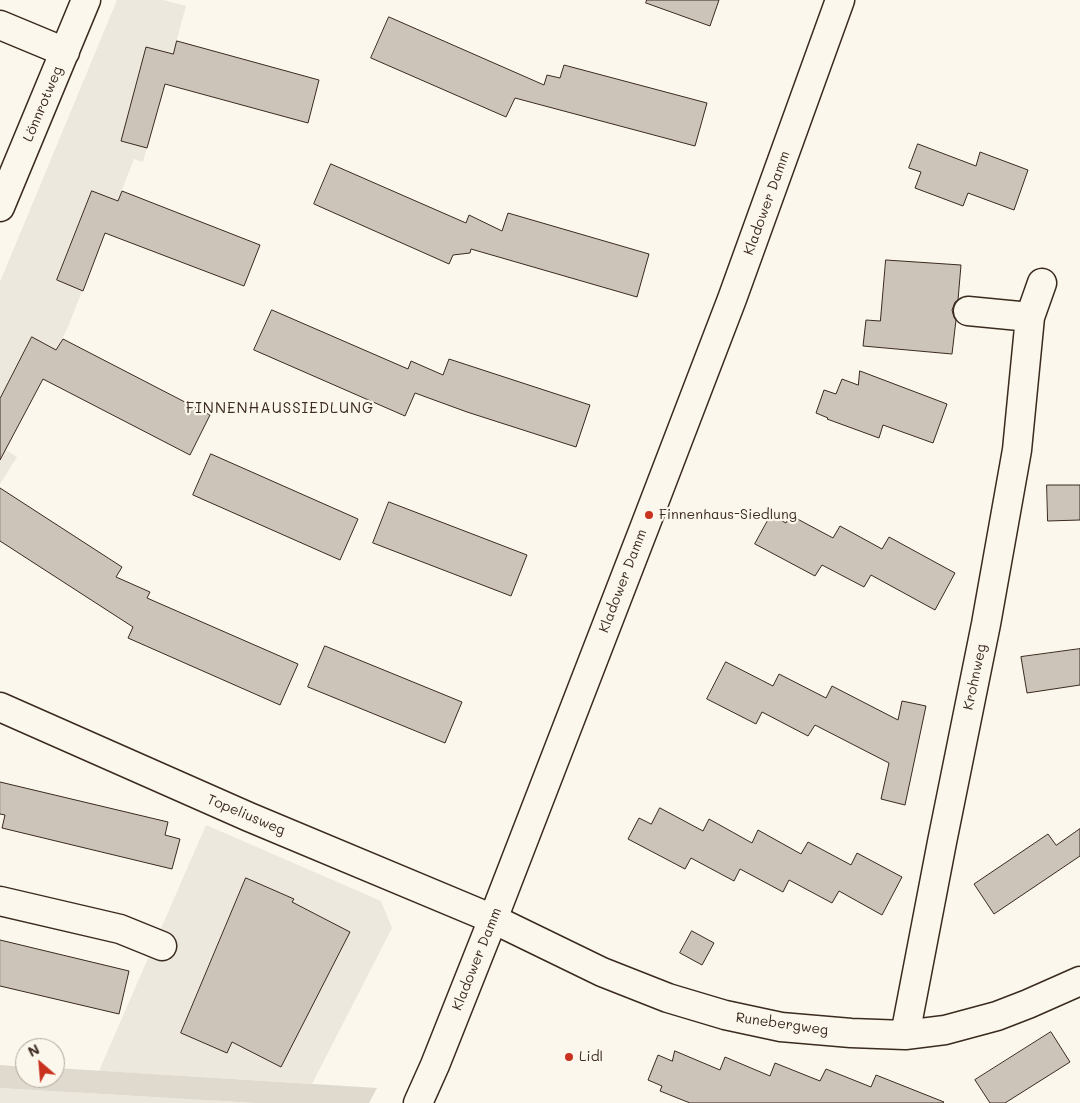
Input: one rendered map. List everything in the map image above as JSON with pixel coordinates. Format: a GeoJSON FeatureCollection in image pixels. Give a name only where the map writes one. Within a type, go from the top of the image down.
{"type":"FeatureCollection","features":[{"type":"Feature","properties":{"kind":"street","name":"Lönnrotweg"},"geometry":{"type":"LineString","coordinates":[[0,207],[86,0]]}},
{"type":"Feature","properties":{"kind":"street","name":"Kladower Damm"},"geometry":{"type":"LineString","coordinates":[[418,1103],[439,1056],[493,919],[732,299],[840,0]]}},
{"type":"Feature","properties":{"kind":"street"},"geometry":{"type":"LineString","coordinates":[[0,25],[65,52]]}},
{"type":"Feature","properties":{"kind":"street","name":"Krohnweg"},"geometry":{"type":"LineString","coordinates":[[905,1035],[947,813],[986,624],[1016,450],[1030,317],[1042,283]]}},
{"type":"Feature","properties":{"kind":"street"},"geometry":{"type":"LineString","coordinates":[[968,311],[1030,317]]}},
{"type":"Feature","properties":{"kind":"street","name":"Topeliusweg"},"geometry":{"type":"LineString","coordinates":[[0,707],[249,817],[493,919]]}},
{"type":"Feature","properties":{"kind":"street"},"geometry":{"type":"LineString","coordinates":[[0,901],[120,929],[162,946]]}},
{"type":"Feature","properties":{"kind":"street","name":"Runebergweg"},"geometry":{"type":"LineString","coordinates":[[493,919],[602,972],[668,998],[724,1015],[781,1027],[905,1035],[945,1030],[997,1016],[1080,981]]}},
{"type":"Feature","properties":{"kind":"shaded area"},"geometry":{"type":"Polygon","coordinates":[[[117,0],[163,0],[186,6],[143,162],[134,159],[68,327],[6,450],[17,457],[0,484],[0,282],[117,0]]]}},
{"type":"Feature","properties":{"kind":"shaded area"},"geometry":{"type":"Polygon","coordinates":[[[206,825],[381,901],[392,928],[312,1084],[99,1071],[206,825]]]}},
{"type":"Feature","properties":{"kind":"shaded area"},"geometry":{"type":"Polygon","coordinates":[[[0,1065],[15,1066],[15,1088],[65,1088],[65,1069],[377,1088],[369,1103],[256,1103],[0,1088],[0,1065]]]}},
{"type":"Feature","properties":{"kind":"shaded area"},"geometry":{"type":"Polygon","coordinates":[[[0,1088],[256,1103],[0,1103],[0,1088]]]}},
{"type":"Feature","properties":{"kind":"building"},"geometry":{"type":"Polygon","coordinates":[[[647,0],[719,0],[710,26],[646,3],[647,0]]]}},
{"type":"Feature","properties":{"kind":"building"},"geometry":{"type":"Polygon","coordinates":[[[389,17],[544,85],[547,75],[560,78],[564,65],[707,103],[695,146],[515,98],[506,117],[371,58],[389,17]]]}},
{"type":"Feature","properties":{"kind":"building"},"geometry":{"type":"Polygon","coordinates":[[[177,41],[319,80],[308,123],[165,84],[147,148],[121,141],[146,47],[173,54],[177,41]]]}},
{"type":"Feature","properties":{"kind":"building"},"geometry":{"type":"Polygon","coordinates":[[[918,144],[976,166],[980,152],[1028,170],[1014,210],[968,193],[963,206],[915,188],[921,172],[909,168],[918,144]]]}},
{"type":"Feature","properties":{"kind":"building"},"geometry":{"type":"Polygon","coordinates":[[[331,164],[466,223],[469,215],[502,231],[508,213],[649,254],[637,297],[471,249],[470,253],[453,255],[449,264],[314,204],[331,164]]]}},
{"type":"Feature","properties":{"kind":"building"},"geometry":{"type":"Polygon","coordinates":[[[92,191],[118,201],[122,191],[260,245],[244,286],[105,233],[83,291],[57,280],[92,191]]]}},
{"type":"Feature","properties":{"kind":"building"},"geometry":{"type":"Polygon","coordinates":[[[886,260],[961,265],[958,300],[955,302],[952,310],[956,320],[952,354],[863,346],[866,320],[880,321],[886,260]]]}},
{"type":"Feature","properties":{"kind":"building"},"geometry":{"type":"Polygon","coordinates":[[[272,310],[408,369],[411,361],[443,375],[449,359],[590,405],[576,447],[415,393],[405,416],[254,350],[272,310]]]}},
{"type":"Feature","properties":{"kind":"building"},"geometry":{"type":"Polygon","coordinates":[[[32,337],[56,350],[63,339],[210,415],[190,455],[43,379],[0,460],[0,399],[32,337]]]}},
{"type":"Feature","properties":{"kind":"building"},"geometry":{"type":"Polygon","coordinates":[[[860,371],[947,404],[933,443],[883,425],[879,438],[827,419],[816,413],[824,390],[836,394],[842,379],[858,385],[860,371]]]}},
{"type":"Feature","properties":{"kind":"building"},"geometry":{"type":"Polygon","coordinates":[[[211,454],[358,519],[340,560],[193,495],[211,454]]]}},
{"type":"Feature","properties":{"kind":"building"},"geometry":{"type":"Polygon","coordinates":[[[1047,485],[1080,485],[1080,520],[1048,521],[1047,485]]]}},
{"type":"Feature","properties":{"kind":"building"},"geometry":{"type":"Polygon","coordinates":[[[0,488],[122,567],[116,577],[150,592],[147,598],[298,664],[280,705],[128,638],[133,627],[0,541],[0,488]]]}},
{"type":"Feature","properties":{"kind":"building"},"geometry":{"type":"Polygon","coordinates":[[[389,502],[527,555],[511,596],[373,543],[389,502]]]}},
{"type":"Feature","properties":{"kind":"building"},"geometry":{"type":"Polygon","coordinates":[[[771,515],[786,523],[790,515],[833,538],[840,526],[882,549],[889,537],[955,573],[935,610],[871,575],[864,587],[822,565],[815,576],[755,544],[771,515]]]}},
{"type":"Feature","properties":{"kind":"building"},"geometry":{"type":"Polygon","coordinates":[[[325,646],[462,702],[445,743],[308,687],[325,646]]]}},
{"type":"Feature","properties":{"kind":"building"},"geometry":{"type":"Polygon","coordinates":[[[1080,649],[1080,685],[1027,693],[1021,657],[1080,649]]]}},
{"type":"Feature","properties":{"kind":"building"},"geometry":{"type":"Polygon","coordinates":[[[726,662],[773,686],[779,674],[826,698],[832,686],[898,720],[902,701],[926,706],[905,805],[881,799],[889,763],[815,725],[808,736],[762,712],[756,724],[707,699],[726,662]]]}},
{"type":"Feature","properties":{"kind":"building"},"geometry":{"type":"Polygon","coordinates":[[[0,782],[168,822],[165,835],[180,839],[172,869],[2,828],[5,815],[0,814],[0,782]]]}},
{"type":"Feature","properties":{"kind":"building"},"geometry":{"type":"Polygon","coordinates":[[[660,808],[703,831],[709,819],[752,843],[758,830],[801,854],[808,842],[851,865],[857,853],[902,877],[882,915],[839,891],[832,903],[789,880],[783,892],[740,869],[734,881],[691,858],[685,869],[628,839],[639,818],[651,824],[660,808]]]}},
{"type":"Feature","properties":{"kind":"building"},"geometry":{"type":"Polygon","coordinates":[[[1080,829],[1080,856],[994,914],[974,884],[1048,834],[1056,845],[1080,829]]]}},
{"type":"Feature","properties":{"kind":"building"},"geometry":{"type":"Polygon","coordinates":[[[246,878],[294,899],[292,902],[350,932],[281,1067],[232,1042],[227,1053],[181,1033],[246,878]]]}},
{"type":"Feature","properties":{"kind":"building"},"geometry":{"type":"Polygon","coordinates":[[[692,931],[714,943],[702,965],[680,953],[692,931]]]}},
{"type":"Feature","properties":{"kind":"building"},"geometry":{"type":"Polygon","coordinates":[[[0,940],[129,971],[119,1014],[0,986],[0,940]]]}},
{"type":"Feature","properties":{"kind":"building"},"geometry":{"type":"Polygon","coordinates":[[[1051,1032],[1070,1062],[1005,1103],[990,1103],[975,1080],[1051,1032]]]}},
{"type":"Feature","properties":{"kind":"building"},"geometry":{"type":"Polygon","coordinates":[[[675,1051],[720,1070],[725,1057],[770,1076],[775,1063],[820,1081],[826,1069],[871,1087],[876,1075],[944,1102],[690,1103],[660,1091],[662,1086],[648,1080],[658,1055],[672,1061],[675,1051]]]}},
{"type":"Feature","properties":{"kind":"place","name":"Finnenhaus-Siedlung"},"geometry":{"type":"Point","coordinates":[649,515]}},
{"type":"Feature","properties":{"kind":"place","name":"Lidl"},"geometry":{"type":"Point","coordinates":[569,1057]}},
{"type":"Feature","properties":{"kind":"district","name":"FINNENHAUSSIEDLUNG"},"geometry":{"type":"Point","coordinates":[280,408]}}]}
